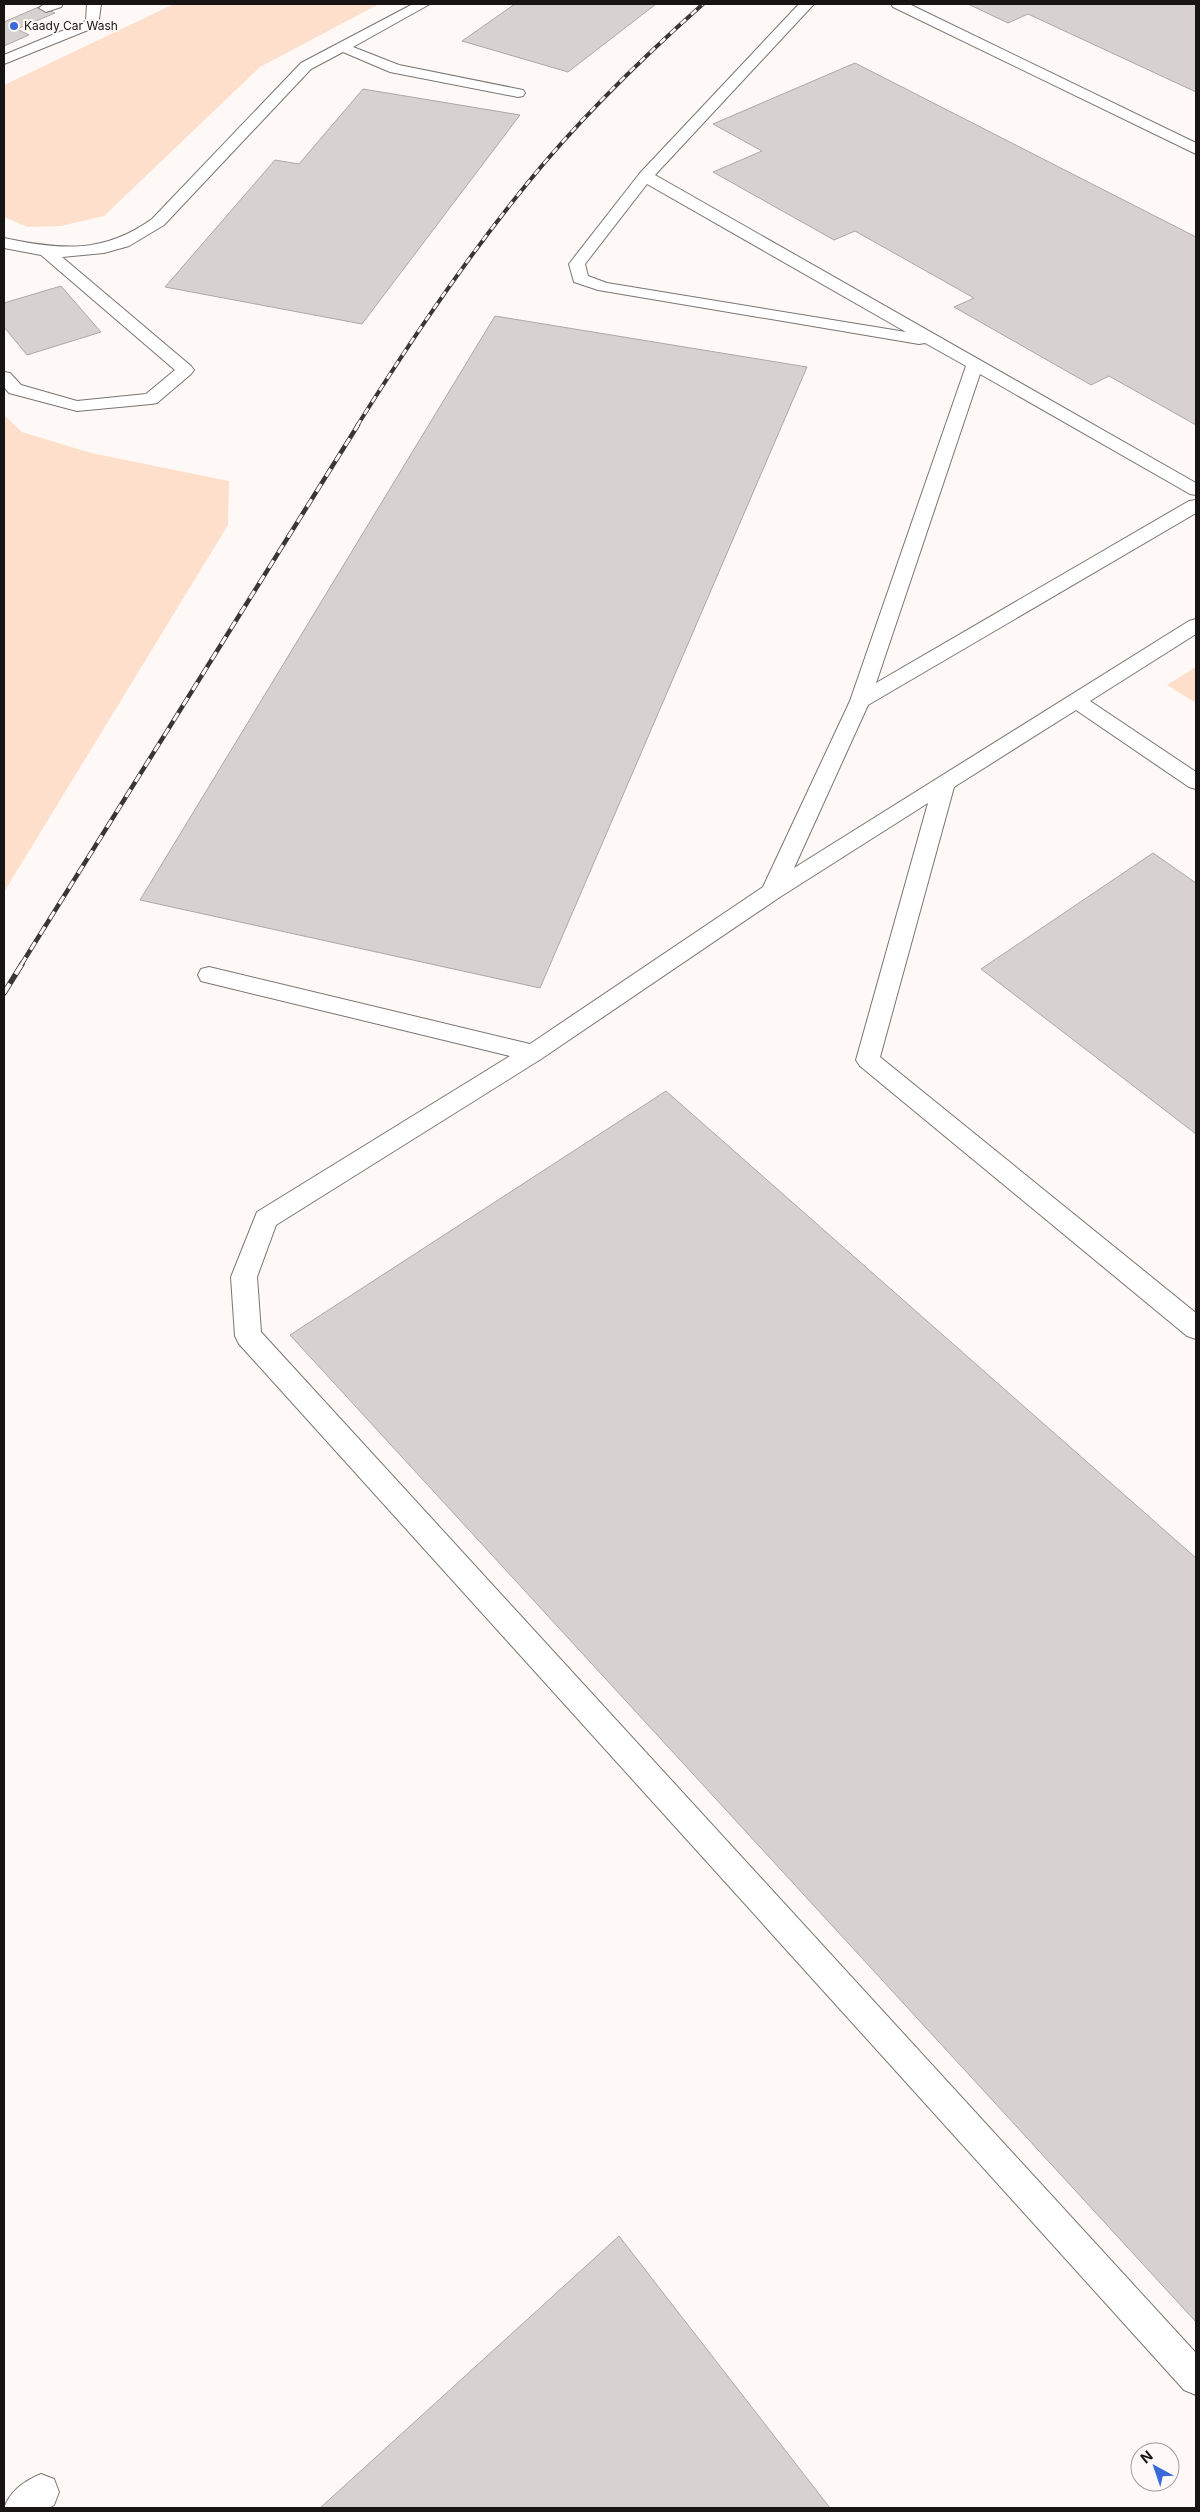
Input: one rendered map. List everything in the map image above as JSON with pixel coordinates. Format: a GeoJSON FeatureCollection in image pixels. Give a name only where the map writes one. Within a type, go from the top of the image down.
{"type":"FeatureCollection","features":[{"type":"Feature","properties":{"kind":"lane"},"geometry":{"type":"LineString","coordinates":[[4,60],[93,23],[94,4]]}},
{"type":"Feature","properties":{"kind":"lane"},"geometry":{"type":"LineString","coordinates":[[4,243],[48,253],[83,252],[112,247],[144,234],[158,222],[306,66],[423,4]]}},
{"type":"Feature","properties":{"kind":"lane"},"geometry":{"type":"LineString","coordinates":[[807,4],[644,176],[577,264],[580,279],[604,287],[936,341]]}},
{"type":"Feature","properties":{"kind":"lane"},"geometry":{"type":"LineString","coordinates":[[898,4],[1196,149]]}},
{"type":"Feature","properties":{"kind":"lane"},"geometry":{"type":"LineString","coordinates":[[342,47],[395,68],[518,93]]}},
{"type":"Feature","properties":{"kind":"lane"},"geometry":{"type":"LineString","coordinates":[[644,176],[1196,490]]}},
{"type":"Feature","properties":{"kind":"lane"},"geometry":{"type":"LineString","coordinates":[[4,377],[15,389],[77,406],[151,399],[185,370],[48,253]]}},
{"type":"Feature","properties":{"kind":"lane"},"geometry":{"type":"LineString","coordinates":[[772,892],[860,701],[975,364]]}},
{"type":"Feature","properties":{"kind":"lane"},"geometry":{"type":"LineString","coordinates":[[860,701],[1196,505]]}},
{"type":"Feature","properties":{"kind":"lane"},"geometry":{"type":"LineString","coordinates":[[1196,625],[772,892],[533,1053],[266,1219],[244,1278],[248,1336],[1196,2378]]}},
{"type":"Feature","properties":{"kind":"lane"},"geometry":{"type":"LineString","coordinates":[[1075,700],[1196,782]]}},
{"type":"Feature","properties":{"kind":"lane"},"geometry":{"type":"LineString","coordinates":[[944,785],[868,1060],[1196,1328]]}},
{"type":"Feature","properties":{"kind":"lane"},"geometry":{"type":"LineString","coordinates":[[208,975],[533,1053]]}},
{"type":"Feature","properties":{"kind":"shaded area"},"geometry":{"type":"Polygon","coordinates":[[[174,4],[379,4],[260,67],[104,216],[61,226],[28,227],[4,217],[4,85],[174,4]]]}},
{"type":"Feature","properties":{"kind":"shaded area"},"geometry":{"type":"Polygon","coordinates":[[[4,415],[22,432],[91,453],[229,481],[228,525],[4,892],[4,415]]]}},
{"type":"Feature","properties":{"kind":"shaded area"},"geometry":{"type":"Polygon","coordinates":[[[1196,667],[1196,703],[1167,685],[1196,667]]]}},
{"type":"Feature","properties":{"kind":"building"},"geometry":{"type":"Polygon","coordinates":[[[515,4],[656,4],[568,72],[462,41],[515,4]]]}},
{"type":"Feature","properties":{"kind":"building"},"geometry":{"type":"Polygon","coordinates":[[[968,4],[1196,4],[1196,92],[1028,14],[1008,23],[968,4]]]}},
{"type":"Feature","properties":{"kind":"building","name":"Kaady Car Wash"},"geometry":{"type":"Polygon","coordinates":[[[41,6],[55,13],[17,29],[29,35],[4,46],[4,22],[41,6]]]}},
{"type":"Feature","properties":{"kind":"building"},"geometry":{"type":"Polygon","coordinates":[[[855,63],[1196,237],[1196,425],[1109,376],[1091,385],[954,307],[974,298],[855,231],[834,240],[713,172],[762,151],[713,124],[855,63]]]}},
{"type":"Feature","properties":{"kind":"building"},"geometry":{"type":"Polygon","coordinates":[[[363,89],[520,115],[362,324],[165,287],[275,160],[299,164],[363,89]]]}},
{"type":"Feature","properties":{"kind":"building"},"geometry":{"type":"Polygon","coordinates":[[[61,286],[101,332],[27,355],[4,327],[4,303],[61,286]]]}},
{"type":"Feature","properties":{"kind":"building"},"geometry":{"type":"Polygon","coordinates":[[[495,316],[807,367],[540,988],[140,900],[495,316]]]}},
{"type":"Feature","properties":{"kind":"building"},"geometry":{"type":"Polygon","coordinates":[[[1153,853],[1196,883],[1196,1134],[981,969],[1153,853]]]}},
{"type":"Feature","properties":{"kind":"building"},"geometry":{"type":"Polygon","coordinates":[[[666,1091],[1196,1558],[1196,2322],[290,1335],[666,1091]]]}},
{"type":"Feature","properties":{"kind":"building"},"geometry":{"type":"Polygon","coordinates":[[[619,2236],[830,2508],[320,2508],[619,2236]]]}},
{"type":"Feature","properties":{"kind":"railway"},"geometry":{"type":"LineString","coordinates":[[357,426],[438,303],[526,185],[567,137],[611,91],[703,4]]}},
{"type":"Feature","properties":{"kind":"railway"},"geometry":{"type":"LineString","coordinates":[[21,965],[358,425]]}},
{"type":"Feature","properties":{"kind":"railway"},"geometry":{"type":"LineString","coordinates":[[4,993],[22,964]]}},
{"type":"Feature","properties":{"kind":"place","name":"Kaady Car Wash"},"geometry":{"type":"Point","coordinates":[14,26]}}]}
